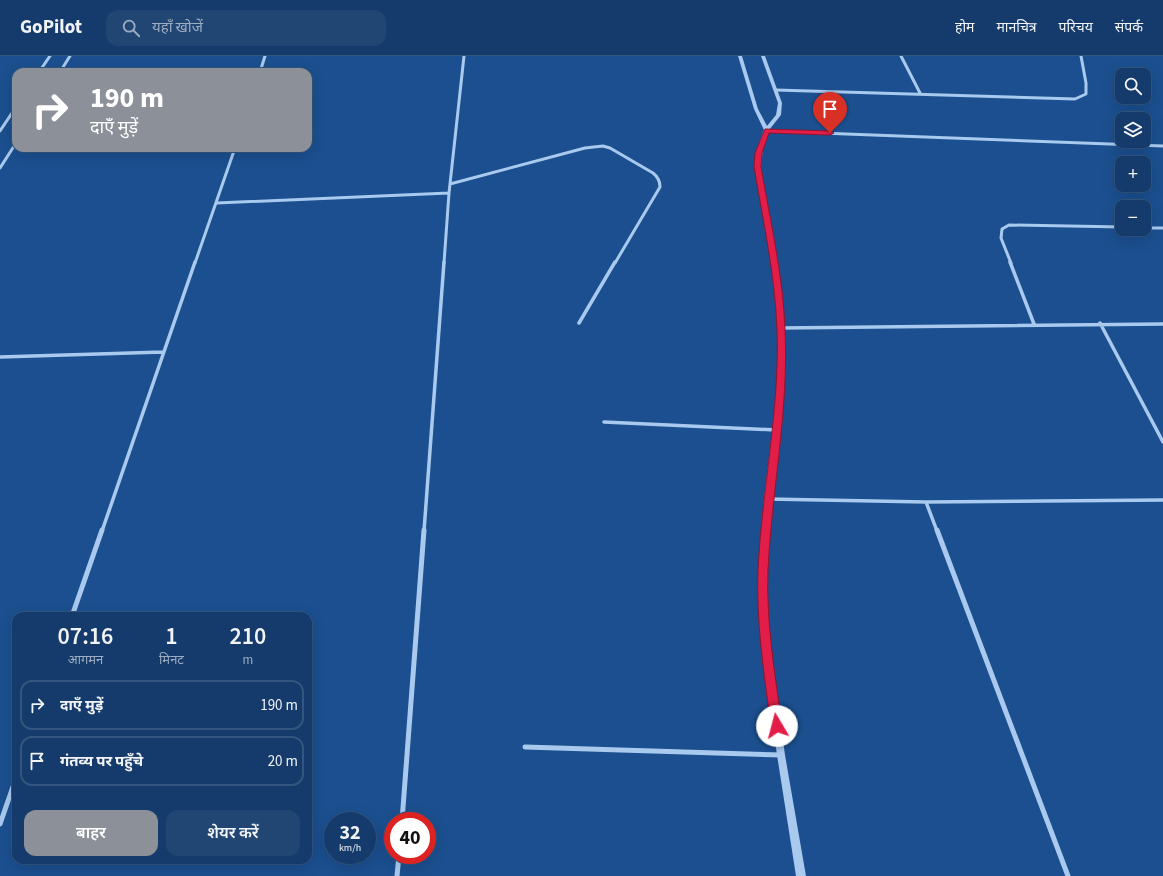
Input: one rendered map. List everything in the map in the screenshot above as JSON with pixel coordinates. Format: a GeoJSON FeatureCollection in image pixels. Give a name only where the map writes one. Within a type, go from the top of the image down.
{"type":"FeatureCollection","features":[{"type":"Feature","properties":{"kind":"street"},"geometry":{"type":"LineString","coordinates":[[42,68],[50,56]]}},
{"type":"Feature","properties":{"kind":"street"},"geometry":{"type":"LineString","coordinates":[[62,68],[70,56]]}},
{"type":"Feature","properties":{"kind":"street"},"geometry":{"type":"LineString","coordinates":[[261,68],[265,56]]}},
{"type":"Feature","properties":{"kind":"street"},"geometry":{"type":"LineString","coordinates":[[403,812],[449,194],[464,56]]}},
{"type":"Feature","properties":{"kind":"street"},"geometry":{"type":"LineString","coordinates":[[740,56],[756,109],[767,131]]}},
{"type":"Feature","properties":{"kind":"street"},"geometry":{"type":"LineString","coordinates":[[763,56],[776,90],[780,110],[776,121],[767,131],[759,153],[758,167],[776,274],[781,328],[781,383],[768,499],[763,571],[763,622],[781,755],[801,876]]}},
{"type":"Feature","properties":{"kind":"street"},"geometry":{"type":"LineString","coordinates":[[901,56],[920,93]]}},
{"type":"Feature","properties":{"kind":"street"},"geometry":{"type":"LineString","coordinates":[[776,90],[920,93],[1075,99],[1086,94],[1086,83],[1080,56]]}},
{"type":"Feature","properties":{"kind":"street"},"geometry":{"type":"LineString","coordinates":[[1,130],[12,113]]}},
{"type":"Feature","properties":{"kind":"street"},"geometry":{"type":"LineString","coordinates":[[767,131],[1163,146]]}},
{"type":"Feature","properties":{"kind":"street"},"geometry":{"type":"LineString","coordinates":[[450,184],[585,148],[603,146],[610,148],[658,177],[660,187],[579,323]]}},
{"type":"Feature","properties":{"kind":"street"},"geometry":{"type":"LineString","coordinates":[[0,168],[12,149]]}},
{"type":"Feature","properties":{"kind":"street"},"geometry":{"type":"LineString","coordinates":[[73,612],[234,152]]}},
{"type":"Feature","properties":{"kind":"street"},"geometry":{"type":"LineString","coordinates":[[216,203],[449,194]]}},
{"type":"Feature","properties":{"kind":"street"},"geometry":{"type":"LineString","coordinates":[[1034,324],[1001,238],[1002,230],[1009,225],[1115,227]]}},
{"type":"Feature","properties":{"kind":"street"},"geometry":{"type":"LineString","coordinates":[[1151,228],[1163,228]]}},
{"type":"Feature","properties":{"kind":"street"},"geometry":{"type":"LineString","coordinates":[[781,328],[1100,323],[1163,324]]}},
{"type":"Feature","properties":{"kind":"street"},"geometry":{"type":"LineString","coordinates":[[1100,323],[1163,442]]}},
{"type":"Feature","properties":{"kind":"street"},"geometry":{"type":"LineString","coordinates":[[0,357],[163,352]]}},
{"type":"Feature","properties":{"kind":"street"},"geometry":{"type":"LineString","coordinates":[[604,422],[776,430]]}},
{"type":"Feature","properties":{"kind":"street"},"geometry":{"type":"LineString","coordinates":[[768,499],[926,502],[1163,500]]}},
{"type":"Feature","properties":{"kind":"street"},"geometry":{"type":"LineString","coordinates":[[926,502],[1068,876]]}},
{"type":"Feature","properties":{"kind":"street"},"geometry":{"type":"LineString","coordinates":[[525,747],[781,755]]}},
{"type":"Feature","properties":{"kind":"street"},"geometry":{"type":"LineString","coordinates":[[0,824],[12,790]]}},
{"type":"Feature","properties":{"kind":"street"},"geometry":{"type":"LineString","coordinates":[[397,876],[398,864]]}},
{"type":"Feature","properties":{"kind":"route"},"geometry":{"type":"LineString","coordinates":[[777,726],[770,683],[763,622],[763,571],[768,499],[781,383],[781,328],[776,274],[758,167],[759,153],[767,131],[830,133]]}}]}
